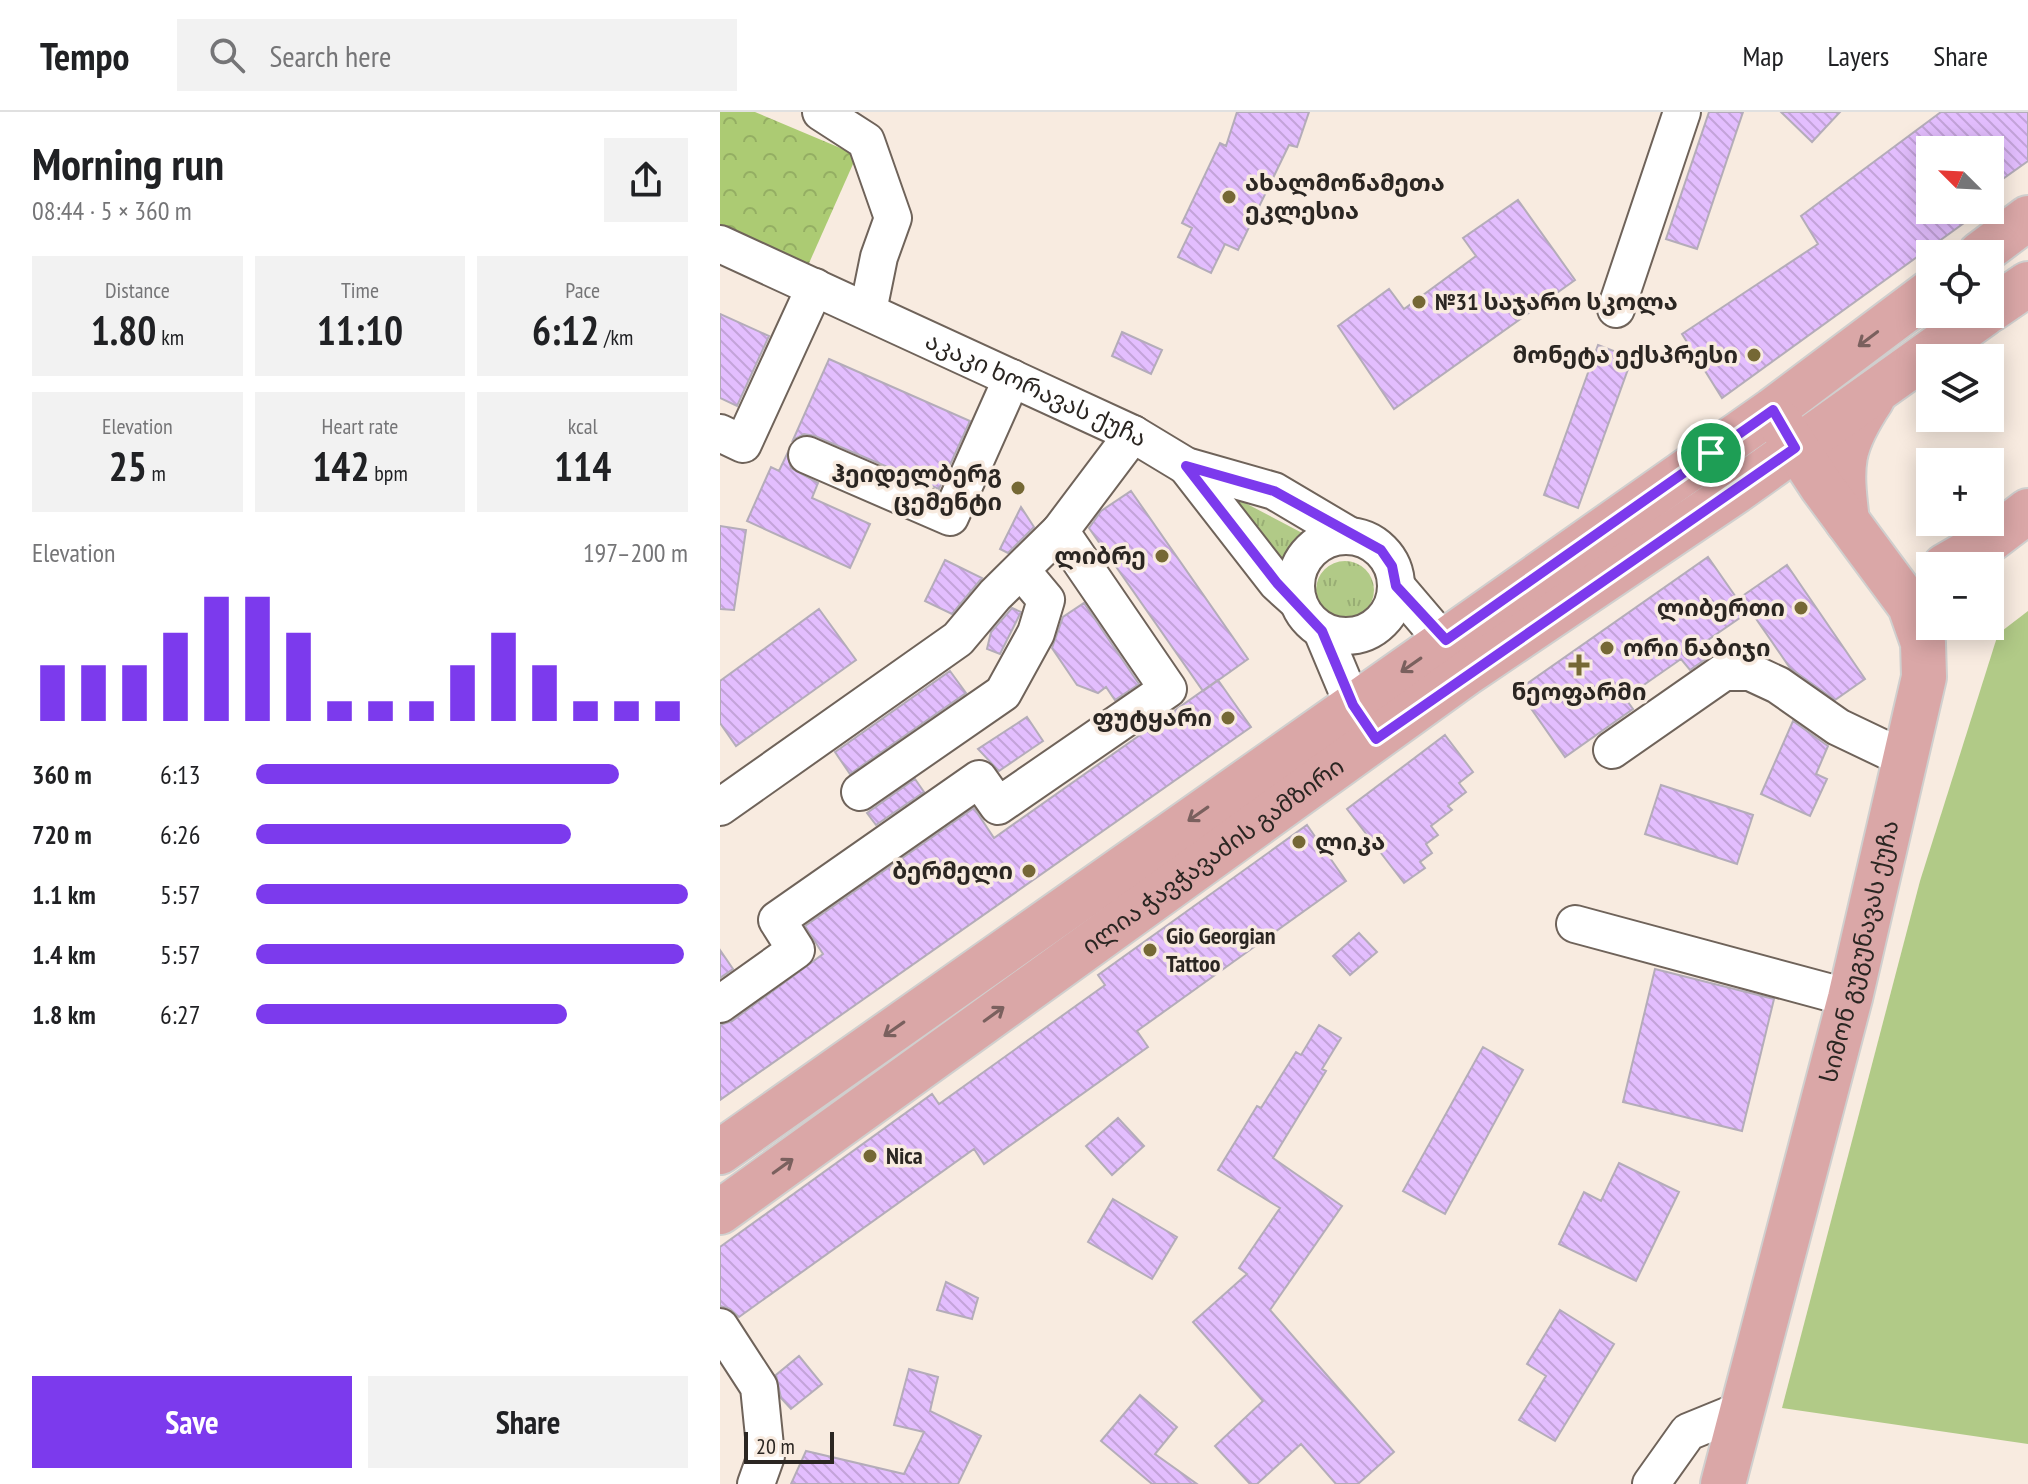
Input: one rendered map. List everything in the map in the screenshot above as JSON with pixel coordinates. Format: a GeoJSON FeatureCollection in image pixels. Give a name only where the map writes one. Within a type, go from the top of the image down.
{"type":"FeatureCollection","features":[{"type":"Feature","properties":{"kind":"main road"},"geometry":{"type":"LineString","coordinates":[[1999,240],[2028,218]]}},
{"type":"Feature","properties":{"kind":"main road"},"geometry":{"type":"LineString","coordinates":[[2004,300],[2028,284]]}},
{"type":"Feature","properties":{"kind":"main road","name":"ილია ჭავჭავაძის გამზირი"},"geometry":{"type":"LineString","coordinates":[[720,1152],[1364,722],[1457,656],[1916,303]]}},
{"type":"Feature","properties":{"kind":"main road","name":"ილია ჭავჭავაძის გამზირი"},"geometry":{"type":"LineString","coordinates":[[1457,656],[1795,448],[1964,328]]}},
{"type":"Feature","properties":{"kind":"main road"},"geometry":{"type":"LineString","coordinates":[[1847,521],[1842,477],[1844,449],[1855,425],[1881,386]]}},
{"type":"Feature","properties":{"kind":"main road","name":"სიმონ გუგუნავას ქუჩა"},"geometry":{"type":"LineString","coordinates":[[1723,1484],[1850,998],[1924,677],[1919,625],[1909,572],[1847,521],[1795,448],[1773,410]]}},
{"type":"Feature","properties":{"kind":"main road"},"geometry":{"type":"LineString","coordinates":[[1982,552],[2028,511]]}},
{"type":"Feature","properties":{"kind":"main road"},"geometry":{"type":"LineString","coordinates":[[1924,677],[1936,640]]}},
{"type":"Feature","properties":{"kind":"main road","name":"ილია ჭავჭავაძის გამზირი"},"geometry":{"type":"LineString","coordinates":[[720,1212],[1364,722]]}},
{"type":"Feature","properties":{"kind":"street"},"geometry":{"type":"LineString","coordinates":[[821,112],[866,141],[893,218],[879,257],[868,311]]}},
{"type":"Feature","properties":{"kind":"street"},"geometry":{"type":"LineString","coordinates":[[1616,309],[1682,112]]}},
{"type":"Feature","properties":{"kind":"street","name":"აკაკი ხორავას ქუჩა"},"geometry":{"type":"LineString","coordinates":[[720,244],[1133,434],[1186,466],[1274,491],[1350,536]]}},
{"type":"Feature","properties":{"kind":"street"},"geometry":{"type":"LineString","coordinates":[[720,433],[743,444],[815,287]]}},
{"type":"Feature","properties":{"kind":"street"},"geometry":{"type":"LineString","coordinates":[[807,455],[950,517],[1012,378]]}},
{"type":"Feature","properties":{"kind":"street"},"geometry":{"type":"LineString","coordinates":[[720,807],[958,639],[1060,531],[1133,434]]}},
{"type":"Feature","properties":{"kind":"street"},"geometry":{"type":"LineString","coordinates":[[1186,466],[1277,583],[1298,602],[1308,620],[1322,631],[1342,637],[1362,634],[1380,623],[1392,606],[1396,586],[1392,566],[1381,550],[1350,536],[1333,538],[1306,555],[1298,569],[1298,602]]}},
{"type":"Feature","properties":{"kind":"street"},"geometry":{"type":"LineString","coordinates":[[720,1004],[796,950],[777,920],[979,779],[998,806],[1168,689],[1060,531]]}},
{"type":"Feature","properties":{"kind":"street"},"geometry":{"type":"LineString","coordinates":[[860,792],[1003,693],[1036,633],[1046,600],[1021,570]]}},
{"type":"Feature","properties":{"kind":"street"},"geometry":{"type":"LineString","coordinates":[[1396,586],[1457,656]]}},
{"type":"Feature","properties":{"kind":"street"},"geometry":{"type":"LineString","coordinates":[[1322,631],[1364,722]]}},
{"type":"Feature","properties":{"kind":"street"},"geometry":{"type":"LineString","coordinates":[[1612,750],[1724,672],[1750,672],[1778,685],[1838,727],[1903,758]]}},
{"type":"Feature","properties":{"kind":"street"},"geometry":{"type":"LineString","coordinates":[[1575,924],[1850,998]]}},
{"type":"Feature","properties":{"kind":"street"},"geometry":{"type":"LineString","coordinates":[[720,1327],[759,1387],[766,1456],[756,1484]]}},
{"type":"Feature","properties":{"kind":"street"},"geometry":{"type":"LineString","coordinates":[[1651,1484],[1688,1432],[1742,1410]]}},
{"type":"Feature","properties":{"kind":"green space"},"geometry":{"type":"Polygon","coordinates":[[[720,112],[755,112],[857,155],[806,270],[720,236],[720,112]]]}},
{"type":"Feature","properties":{"kind":"green space"},"geometry":{"type":"Polygon","coordinates":[[[1232,496],[1306,535],[1289,551],[1285,562],[1232,496]]]}},
{"type":"Feature","properties":{"kind":"green space"},"geometry":{"type":"Polygon","coordinates":[[[1345,561],[1366,569],[1374,590],[1366,611],[1345,619],[1324,611],[1316,590],[1324,569],[1345,561]]]}},
{"type":"Feature","properties":{"kind":"green space"},"geometry":{"type":"Polygon","coordinates":[[[2028,611],[2028,1444],[1782,1408],[1920,881],[1996,640],[2004,640],[2004,629],[2028,611]]]}},
{"type":"Feature","properties":{"kind":"building","name":"ახალმოწამეთა ეკლესია"},"geometry":{"type":"Polygon","coordinates":[[[1237,112],[1309,112],[1297,147],[1289,145],[1238,250],[1225,244],[1211,273],[1178,257],[1192,228],[1182,223],[1220,143],[1226,146],[1237,112]]]}},
{"type":"Feature","properties":{"kind":"building"},"geometry":{"type":"Polygon","coordinates":[[[1709,112],[1743,112],[1697,249],[1666,239],[1709,112]]]}},
{"type":"Feature","properties":{"kind":"building"},"geometry":{"type":"Polygon","coordinates":[[[1781,112],[1840,112],[1812,142],[1781,112]]]}},
{"type":"Feature","properties":{"kind":"building"},"geometry":{"type":"Polygon","coordinates":[[[1941,112],[2028,112],[2028,161],[2004,178],[2004,136],[1916,136],[1916,224],[1963,224],[1941,240],[1916,240],[1916,258],[1722,398],[1682,334],[1818,244],[1801,216],[1941,112]]]}},
{"type":"Feature","properties":{"kind":"building"},"geometry":{"type":"Polygon","coordinates":[[[1518,200],[1575,280],[1394,409],[1338,326],[1389,289],[1404,309],[1476,256],[1463,238],[1518,200]]]}},
{"type":"Feature","properties":{"kind":"building"},"geometry":{"type":"Polygon","coordinates":[[[720,314],[769,336],[737,406],[720,398],[720,314]]]}},
{"type":"Feature","properties":{"kind":"building"},"geometry":{"type":"Polygon","coordinates":[[[1122,332],[1162,350],[1151,374],[1112,356],[1122,332]]]}},
{"type":"Feature","properties":{"kind":"building"},"geometry":{"type":"Polygon","coordinates":[[[1598,345],[1632,358],[1578,508],[1544,495],[1598,345]]]}},
{"type":"Feature","properties":{"kind":"building"},"geometry":{"type":"Polygon","coordinates":[[[829,359],[970,421],[939,489],[815,436],[804,434],[793,440],[829,359]]]}},
{"type":"Feature","properties":{"kind":"building"},"geometry":{"type":"Polygon","coordinates":[[[787,454],[791,468],[818,483],[812,498],[870,524],[850,568],[747,521],[771,467],[779,471],[787,454]]]}},
{"type":"Feature","properties":{"kind":"building"},"geometry":{"type":"Polygon","coordinates":[[[1131,491],[1248,659],[1203,691],[1089,528],[1101,511],[1131,491]]]}},
{"type":"Feature","properties":{"kind":"building"},"geometry":{"type":"Polygon","coordinates":[[[1021,507],[1034,527],[1008,553],[1000,549],[1021,507]]]}},
{"type":"Feature","properties":{"kind":"building"},"geometry":{"type":"Polygon","coordinates":[[[720,526],[746,530],[734,610],[720,609],[720,526]]]}},
{"type":"Feature","properties":{"kind":"building"},"geometry":{"type":"Polygon","coordinates":[[[1708,557],[1747,613],[1705,642],[1713,654],[1690,670],[1681,659],[1625,698],[1633,709],[1565,757],[1518,690],[1708,557]]]}},
{"type":"Feature","properties":{"kind":"building"},"geometry":{"type":"Polygon","coordinates":[[[945,560],[982,578],[952,614],[925,601],[945,560]]]}},
{"type":"Feature","properties":{"kind":"building"},"geometry":{"type":"Polygon","coordinates":[[[1787,565],[1865,679],[1835,700],[1790,668],[1741,597],[1787,565]]]}},
{"type":"Feature","properties":{"kind":"building"},"geometry":{"type":"Polygon","coordinates":[[[1084,603],[1139,684],[1115,700],[1106,687],[1098,693],[1077,685],[1052,648],[1063,617],[1084,603]]]}},
{"type":"Feature","properties":{"kind":"building"},"geometry":{"type":"Polygon","coordinates":[[[1012,608],[1021,612],[1000,654],[987,649],[991,632],[1012,608]]]}},
{"type":"Feature","properties":{"kind":"building"},"geometry":{"type":"Polygon","coordinates":[[[819,609],[856,660],[736,746],[720,723],[720,681],[819,609]]]}},
{"type":"Feature","properties":{"kind":"building"},"geometry":{"type":"Polygon","coordinates":[[[950,671],[966,693],[850,774],[835,752],[950,671]]]}},
{"type":"Feature","properties":{"kind":"building"},"geometry":{"type":"Polygon","coordinates":[[[1218,680],[1251,727],[720,1100],[720,1025],[732,1021],[823,954],[805,926],[974,808],[994,838],[1218,680]]]}},
{"type":"Feature","properties":{"kind":"building"},"geometry":{"type":"Polygon","coordinates":[[[1027,717],[1043,741],[999,771],[978,749],[1027,717]]]}},
{"type":"Feature","properties":{"kind":"building"},"geometry":{"type":"Polygon","coordinates":[[[1793,721],[1828,746],[1816,774],[1827,779],[1810,816],[1761,794],[1793,721]]]}},
{"type":"Feature","properties":{"kind":"building"},"geometry":{"type":"Polygon","coordinates":[[[1445,735],[1473,772],[1459,783],[1466,792],[1448,806],[1452,810],[1431,826],[1438,835],[1426,844],[1432,853],[1420,862],[1425,868],[1404,883],[1347,809],[1445,735]]]}},
{"type":"Feature","properties":{"kind":"building"},"geometry":{"type":"Polygon","coordinates":[[[915,779],[924,792],[876,825],[867,813],[915,779]]]}},
{"type":"Feature","properties":{"kind":"building"},"geometry":{"type":"Polygon","coordinates":[[[1661,785],[1753,815],[1737,864],[1645,834],[1661,785]]]}},
{"type":"Feature","properties":{"kind":"building"},"geometry":{"type":"Polygon","coordinates":[[[1307,825],[1346,881],[1137,1031],[1148,1047],[984,1164],[974,1149],[739,1317],[730,1309],[720,1306],[720,1247],[932,1094],[939,1104],[1105,985],[1098,975],[1307,825]]]}},
{"type":"Feature","properties":{"kind":"building"},"geometry":{"type":"Polygon","coordinates":[[[1359,933],[1377,952],[1350,975],[1333,956],[1359,933]]]}},
{"type":"Feature","properties":{"kind":"building"},"geometry":{"type":"Polygon","coordinates":[[[720,950],[733,969],[720,978],[720,950]]]}},
{"type":"Feature","properties":{"kind":"building"},"geometry":{"type":"Polygon","coordinates":[[[1655,969],[1774,999],[1742,1131],[1623,1102],[1655,969]]]}},
{"type":"Feature","properties":{"kind":"building"},"geometry":{"type":"Polygon","coordinates":[[[1319,1025],[1341,1038],[1322,1069],[1326,1071],[1273,1158],[1342,1206],[1270,1310],[1394,1452],[1358,1484],[1336,1484],[1301,1444],[1257,1484],[1250,1484],[1215,1446],[1263,1401],[1193,1322],[1247,1274],[1239,1268],[1280,1208],[1218,1170],[1257,1106],[1261,1108],[1296,1052],[1301,1055],[1319,1025]]]}},
{"type":"Feature","properties":{"kind":"building"},"geometry":{"type":"Polygon","coordinates":[[[1483,1047],[1523,1070],[1445,1214],[1403,1191],[1483,1047]]]}},
{"type":"Feature","properties":{"kind":"building"},"geometry":{"type":"Polygon","coordinates":[[[1118,1118],[1144,1146],[1112,1175],[1086,1146],[1118,1118]]]}},
{"type":"Feature","properties":{"kind":"building"},"geometry":{"type":"Polygon","coordinates":[[[1619,1163],[1679,1192],[1636,1281],[1559,1244],[1584,1192],[1601,1201],[1619,1163]]]}},
{"type":"Feature","properties":{"kind":"building"},"geometry":{"type":"Polygon","coordinates":[[[1113,1199],[1177,1237],[1152,1279],[1088,1242],[1113,1199]]]}},
{"type":"Feature","properties":{"kind":"building"},"geometry":{"type":"Polygon","coordinates":[[[946,1282],[978,1298],[972,1319],[937,1310],[946,1282]]]}},
{"type":"Feature","properties":{"kind":"building"},"geometry":{"type":"Polygon","coordinates":[[[1560,1310],[1614,1344],[1555,1441],[1519,1420],[1546,1376],[1527,1364],[1560,1310]]]}},
{"type":"Feature","properties":{"kind":"building"},"geometry":{"type":"Polygon","coordinates":[[[799,1356],[822,1384],[791,1409],[781,1398],[776,1375],[799,1356]]]}},
{"type":"Feature","properties":{"kind":"building"},"geometry":{"type":"Polygon","coordinates":[[[909,1369],[938,1377],[930,1411],[981,1436],[958,1484],[791,1484],[806,1451],[904,1474],[924,1432],[894,1425],[909,1369]]]}},
{"type":"Feature","properties":{"kind":"building"},"geometry":{"type":"Polygon","coordinates":[[[1140,1395],[1177,1427],[1155,1454],[1197,1484],[1152,1484],[1101,1441],[1140,1395]]]}},
{"type":"Feature","properties":{"kind":"place","name":"ახალმოწამეთა ეკლესია"},"geometry":{"type":"Point","coordinates":[1229,197]}},
{"type":"Feature","properties":{"kind":"place","name":"№31 საჯარო სკოლა"},"geometry":{"type":"Point","coordinates":[1419,302]}},
{"type":"Feature","properties":{"kind":"place","name":"მონეტა ექსპრესი"},"geometry":{"type":"Point","coordinates":[1754,355]}},
{"type":"Feature","properties":{"kind":"place","name":"ჰეიდელბერგ ცემენტი"},"geometry":{"type":"Point","coordinates":[1018,488]}},
{"type":"Feature","properties":{"kind":"place","name":"ლიბრე"},"geometry":{"type":"Point","coordinates":[1162,556]}},
{"type":"Feature","properties":{"kind":"place","name":"ლიბერთი"},"geometry":{"type":"Point","coordinates":[1801,608]}},
{"type":"Feature","properties":{"kind":"place","name":"ორი ნაბიჯი"},"geometry":{"type":"Point","coordinates":[1607,648]}},
{"type":"Feature","properties":{"kind":"place","name":"ნეოფარმი"},"geometry":{"type":"Point","coordinates":[1579,665]}},
{"type":"Feature","properties":{"kind":"place","name":"ფუტყარი"},"geometry":{"type":"Point","coordinates":[1228,718]}},
{"type":"Feature","properties":{"kind":"place","name":"ლიკა"},"geometry":{"type":"Point","coordinates":[1299,842]}},
{"type":"Feature","properties":{"kind":"place","name":"ბერმელი"},"geometry":{"type":"Point","coordinates":[1029,871]}},
{"type":"Feature","properties":{"kind":"place","name":"Gio Georgian Tattoo"},"geometry":{"type":"Point","coordinates":[1150,950]}},
{"type":"Feature","properties":{"kind":"place","name":"Nica"},"geometry":{"type":"Point","coordinates":[870,1156]}},
{"type":"Feature","properties":{"kind":"route"},"geometry":{"type":"LineString","coordinates":[[1773,410],[1795,448],[1468,672],[1376,739],[1353,705],[1322,631],[1308,620],[1298,602],[1277,583],[1186,466],[1274,491],[1350,536],[1381,550],[1392,566],[1396,586],[1446,640],[1711,453],[1773,410]]}}]}
